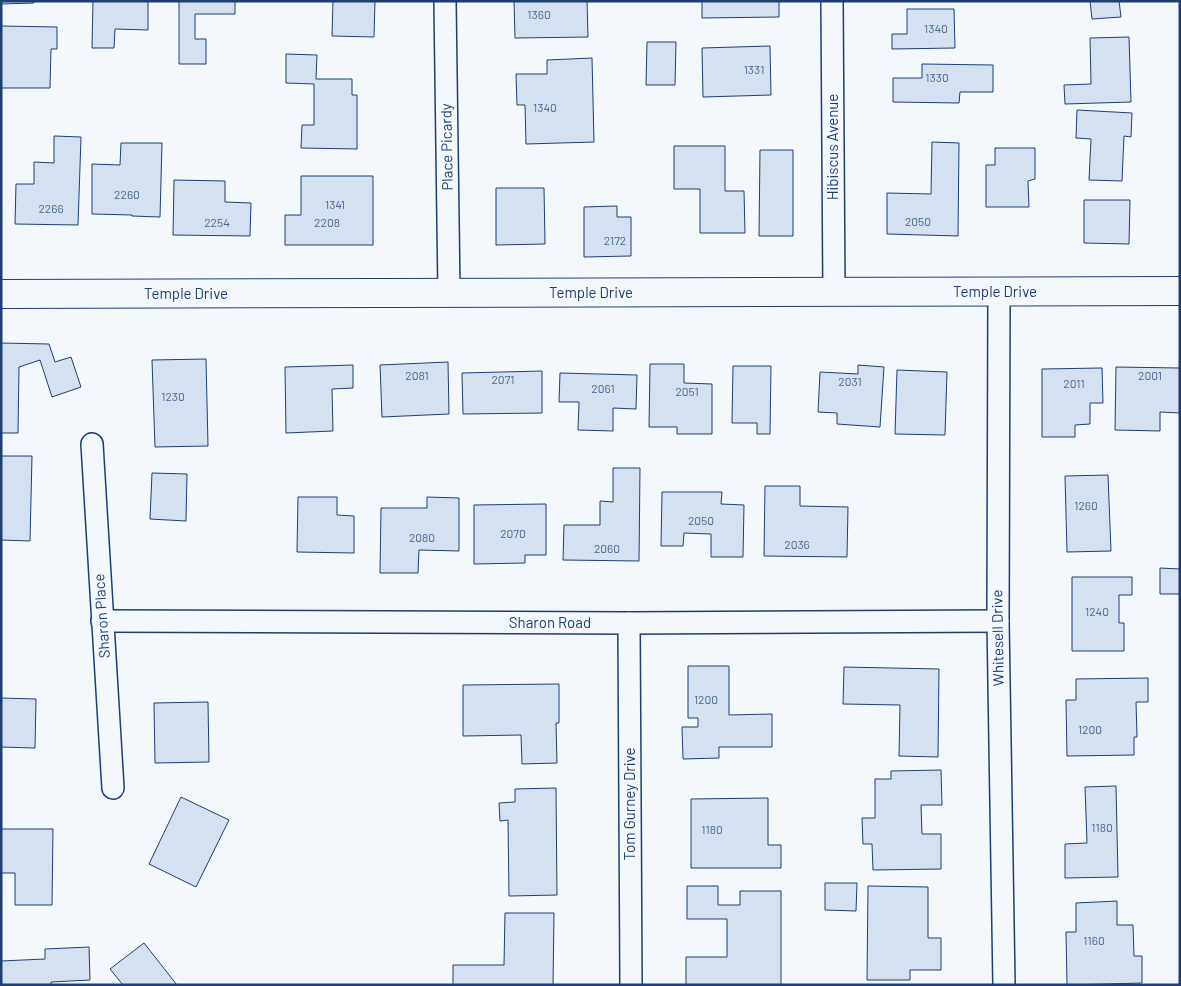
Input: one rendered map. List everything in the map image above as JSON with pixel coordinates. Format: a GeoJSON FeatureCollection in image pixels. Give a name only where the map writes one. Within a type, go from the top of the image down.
{"type":"FeatureCollection","features":[{"type":"Feature","properties":{"kind":"street","name":"Place Picardy"},"geometry":{"type":"LineString","coordinates":[[445,1],[449,294]]}},
{"type":"Feature","properties":{"kind":"street","name":"Hibiscus Avenue"},"geometry":{"type":"LineString","coordinates":[[832,1],[834,293]]}},
{"type":"Feature","properties":{"kind":"street","name":"Temple Drive"},"geometry":{"type":"LineString","coordinates":[[1,294],[1180,291]]}},
{"type":"Feature","properties":{"kind":"street","name":"Whitesell Drive"},"geometry":{"type":"LineString","coordinates":[[999,292],[998,621],[1004,985]]}},
{"type":"Feature","properties":{"kind":"street","name":"Sharon Place"},"geometry":{"type":"LineString","coordinates":[[92,444],[113,788]]}},
{"type":"Feature","properties":{"kind":"street","name":"Sharon Road"},"geometry":{"type":"LineString","coordinates":[[102,621],[629,624],[998,621]]}},
{"type":"Feature","properties":{"kind":"street","name":"Tom Gurney Drive"},"geometry":{"type":"LineString","coordinates":[[629,624],[631,985]]}},
{"type":"Feature","properties":{"kind":"building"},"geometry":{"type":"Polygon","coordinates":[[[1,1],[34,1],[34,3],[1,4],[1,1]]]}},
{"type":"Feature","properties":{"kind":"building"},"geometry":{"type":"Polygon","coordinates":[[[93,1],[148,1],[148,30],[115,29],[114,48],[92,48],[93,1]]]}},
{"type":"Feature","properties":{"kind":"building"},"geometry":{"type":"Polygon","coordinates":[[[179,1],[235,1],[235,14],[195,14],[195,39],[206,39],[206,64],[179,64],[179,1]]]}},
{"type":"Feature","properties":{"kind":"building"},"geometry":{"type":"Polygon","coordinates":[[[333,1],[375,1],[374,37],[332,36],[333,1]]]}},
{"type":"Feature","properties":{"kind":"building"},"geometry":{"type":"Polygon","coordinates":[[[514,1],[587,1],[588,37],[515,38],[514,1]]]}},
{"type":"Feature","properties":{"kind":"building"},"geometry":{"type":"Polygon","coordinates":[[[702,1],[779,1],[779,17],[702,18],[702,1]]]}},
{"type":"Feature","properties":{"kind":"building"},"geometry":{"type":"Polygon","coordinates":[[[1090,1],[1119,1],[1121,17],[1092,19],[1090,1]]]}},
{"type":"Feature","properties":{"kind":"building"},"geometry":{"type":"Polygon","coordinates":[[[907,9],[954,9],[955,48],[892,49],[892,34],[907,34],[907,9]]]}},
{"type":"Feature","properties":{"kind":"building"},"geometry":{"type":"Polygon","coordinates":[[[1,26],[57,27],[57,49],[51,49],[50,88],[1,88],[1,26]]]}},
{"type":"Feature","properties":{"kind":"building"},"geometry":{"type":"Polygon","coordinates":[[[1129,37],[1131,102],[1065,104],[1064,85],[1091,84],[1090,38],[1129,37]]]}},
{"type":"Feature","properties":{"kind":"building"},"geometry":{"type":"Polygon","coordinates":[[[647,42],[676,42],[675,85],[646,85],[647,42]]]}},
{"type":"Feature","properties":{"kind":"building"},"geometry":{"type":"Polygon","coordinates":[[[770,46],[771,95],[703,97],[702,48],[770,46]]]}},
{"type":"Feature","properties":{"kind":"building"},"geometry":{"type":"Polygon","coordinates":[[[286,54],[317,55],[316,79],[352,79],[352,95],[357,95],[357,149],[301,148],[302,125],[314,125],[314,84],[286,83],[286,54]]]}},
{"type":"Feature","properties":{"kind":"building"},"geometry":{"type":"Polygon","coordinates":[[[592,58],[594,142],[526,144],[525,105],[517,105],[516,74],[547,74],[547,60],[592,58]]]}},
{"type":"Feature","properties":{"kind":"building"},"geometry":{"type":"Polygon","coordinates":[[[922,64],[993,65],[993,92],[960,92],[959,103],[893,102],[893,78],[922,78],[922,64]]]}},
{"type":"Feature","properties":{"kind":"building"},"geometry":{"type":"Polygon","coordinates":[[[1077,110],[1132,113],[1131,137],[1124,136],[1122,181],[1089,180],[1091,139],[1076,138],[1077,110]]]}},
{"type":"Feature","properties":{"kind":"building"},"geometry":{"type":"Polygon","coordinates":[[[54,136],[81,137],[78,225],[15,224],[16,184],[34,184],[34,162],[54,163],[54,136]]]}},
{"type":"Feature","properties":{"kind":"building"},"geometry":{"type":"Polygon","coordinates":[[[932,142],[959,143],[958,236],[887,234],[887,193],[931,194],[932,142]]]}},
{"type":"Feature","properties":{"kind":"building"},"geometry":{"type":"Polygon","coordinates":[[[121,143],[162,143],[160,217],[92,214],[92,164],[120,165],[121,143]]]}},
{"type":"Feature","properties":{"kind":"building"},"geometry":{"type":"Polygon","coordinates":[[[674,146],[725,146],[725,191],[744,191],[745,233],[700,233],[700,189],[674,189],[674,146]]]}},
{"type":"Feature","properties":{"kind":"building"},"geometry":{"type":"Polygon","coordinates":[[[995,148],[1035,148],[1035,179],[1028,181],[1029,207],[986,207],[986,165],[995,165],[995,148]]]}},
{"type":"Feature","properties":{"kind":"building"},"geometry":{"type":"Polygon","coordinates":[[[760,150],[793,150],[793,236],[759,236],[760,150]]]}},
{"type":"Feature","properties":{"kind":"building"},"geometry":{"type":"Polygon","coordinates":[[[301,176],[373,176],[373,245],[285,245],[285,215],[301,215],[301,176]]]}},
{"type":"Feature","properties":{"kind":"building"},"geometry":{"type":"Polygon","coordinates":[[[174,180],[225,181],[225,202],[251,203],[250,236],[173,235],[174,180]]]}},
{"type":"Feature","properties":{"kind":"building"},"geometry":{"type":"Polygon","coordinates":[[[496,188],[544,188],[545,244],[496,245],[496,188]]]}},
{"type":"Feature","properties":{"kind":"building"},"geometry":{"type":"Polygon","coordinates":[[[1084,200],[1130,200],[1129,244],[1084,243],[1084,200]]]}},
{"type":"Feature","properties":{"kind":"building"},"geometry":{"type":"Polygon","coordinates":[[[617,206],[617,217],[631,217],[631,256],[584,257],[584,207],[617,206]]]}},
{"type":"Feature","properties":{"kind":"building"},"geometry":{"type":"Polygon","coordinates":[[[1,343],[49,344],[55,362],[71,357],[81,387],[52,397],[40,360],[19,367],[18,433],[1,433],[1,343]]]}},
{"type":"Feature","properties":{"kind":"building"},"geometry":{"type":"Polygon","coordinates":[[[206,359],[208,446],[155,447],[152,360],[206,359]]]}},
{"type":"Feature","properties":{"kind":"building"},"geometry":{"type":"Polygon","coordinates":[[[448,362],[449,414],[382,417],[380,365],[448,362]]]}},
{"type":"Feature","properties":{"kind":"building"},"geometry":{"type":"Polygon","coordinates":[[[650,364],[684,364],[684,383],[712,384],[712,434],[677,434],[677,427],[649,427],[650,364]]]}},
{"type":"Feature","properties":{"kind":"building"},"geometry":{"type":"Polygon","coordinates":[[[353,365],[353,388],[332,389],[333,431],[286,433],[285,367],[353,365]]]}},
{"type":"Feature","properties":{"kind":"building"},"geometry":{"type":"Polygon","coordinates":[[[858,365],[884,367],[880,427],[837,424],[837,413],[818,412],[820,372],[858,374],[858,365]]]}},
{"type":"Feature","properties":{"kind":"building"},"geometry":{"type":"Polygon","coordinates":[[[733,366],[771,366],[770,434],[757,434],[757,423],[732,423],[733,366]]]}},
{"type":"Feature","properties":{"kind":"building"},"geometry":{"type":"Polygon","coordinates":[[[1116,367],[1180,368],[1180,413],[1160,412],[1160,431],[1115,430],[1116,367]]]}},
{"type":"Feature","properties":{"kind":"building"},"geometry":{"type":"Polygon","coordinates":[[[1102,368],[1103,403],[1090,403],[1090,424],[1075,425],[1075,437],[1042,437],[1042,369],[1102,368]]]}},
{"type":"Feature","properties":{"kind":"building"},"geometry":{"type":"Polygon","coordinates":[[[897,370],[947,372],[945,435],[895,434],[897,370]]]}},
{"type":"Feature","properties":{"kind":"building"},"geometry":{"type":"Polygon","coordinates":[[[542,371],[542,413],[463,414],[462,373],[542,371]]]}},
{"type":"Feature","properties":{"kind":"building"},"geometry":{"type":"Polygon","coordinates":[[[560,373],[637,375],[636,409],[613,408],[613,431],[578,430],[579,402],[559,402],[560,373]]]}},
{"type":"Feature","properties":{"kind":"building"},"geometry":{"type":"Polygon","coordinates":[[[1,456],[32,456],[30,541],[1,540],[1,456]]]}},
{"type":"Feature","properties":{"kind":"building"},"geometry":{"type":"Polygon","coordinates":[[[613,468],[640,468],[639,561],[563,560],[564,525],[600,525],[600,501],[613,502],[613,468]]]}},
{"type":"Feature","properties":{"kind":"building"},"geometry":{"type":"Polygon","coordinates":[[[152,473],[187,474],[186,521],[150,519],[152,473]]]}},
{"type":"Feature","properties":{"kind":"building"},"geometry":{"type":"Polygon","coordinates":[[[1108,475],[1111,551],[1067,552],[1065,476],[1108,475]]]}},
{"type":"Feature","properties":{"kind":"building"},"geometry":{"type":"Polygon","coordinates":[[[765,486],[800,486],[800,506],[848,507],[847,557],[764,556],[765,486]]]}},
{"type":"Feature","properties":{"kind":"building"},"geometry":{"type":"Polygon","coordinates":[[[662,492],[722,492],[721,504],[744,505],[743,557],[711,557],[711,534],[684,533],[683,546],[661,546],[662,492]]]}},
{"type":"Feature","properties":{"kind":"building"},"geometry":{"type":"Polygon","coordinates":[[[298,497],[337,497],[337,515],[354,516],[354,553],[297,552],[298,497]]]}},
{"type":"Feature","properties":{"kind":"building"},"geometry":{"type":"Polygon","coordinates":[[[427,497],[459,498],[459,551],[419,550],[418,573],[380,573],[381,508],[427,508],[427,497]]]}},
{"type":"Feature","properties":{"kind":"building"},"geometry":{"type":"Polygon","coordinates":[[[546,504],[546,555],[525,555],[525,563],[474,564],[474,505],[546,504]]]}},
{"type":"Feature","properties":{"kind":"building"},"geometry":{"type":"Polygon","coordinates":[[[1160,568],[1180,569],[1180,594],[1160,594],[1160,568]]]}},
{"type":"Feature","properties":{"kind":"building"},"geometry":{"type":"Polygon","coordinates":[[[1072,577],[1132,577],[1132,595],[1119,595],[1119,623],[1124,623],[1124,651],[1072,651],[1072,577]]]}},
{"type":"Feature","properties":{"kind":"building"},"geometry":{"type":"Polygon","coordinates":[[[688,666],[729,666],[729,715],[772,714],[772,747],[719,747],[719,758],[683,759],[682,727],[698,727],[698,718],[688,718],[688,666]]]}},
{"type":"Feature","properties":{"kind":"building"},"geometry":{"type":"Polygon","coordinates":[[[844,667],[939,669],[938,757],[899,756],[900,705],[843,704],[844,667]]]}},
{"type":"Feature","properties":{"kind":"building"},"geometry":{"type":"Polygon","coordinates":[[[1148,678],[1148,702],[1136,702],[1137,737],[1134,737],[1134,755],[1067,756],[1066,700],[1076,700],[1076,679],[1148,678]]]}},
{"type":"Feature","properties":{"kind":"building"},"geometry":{"type":"Polygon","coordinates":[[[559,684],[559,723],[556,723],[557,763],[522,764],[521,735],[463,736],[463,685],[559,684]]]}},
{"type":"Feature","properties":{"kind":"building"},"geometry":{"type":"Polygon","coordinates":[[[1,698],[36,699],[35,748],[1,747],[1,698]]]}},
{"type":"Feature","properties":{"kind":"building"},"geometry":{"type":"Polygon","coordinates":[[[208,702],[209,762],[155,763],[154,703],[208,702]]]}},
{"type":"Feature","properties":{"kind":"building"},"geometry":{"type":"Polygon","coordinates":[[[941,770],[942,805],[921,805],[922,834],[941,834],[941,869],[873,870],[872,844],[863,844],[862,818],[875,818],[875,779],[891,779],[891,771],[941,770]]]}},
{"type":"Feature","properties":{"kind":"building"},"geometry":{"type":"Polygon","coordinates":[[[1116,786],[1118,877],[1065,878],[1065,844],[1087,843],[1085,787],[1116,786]]]}},
{"type":"Feature","properties":{"kind":"building"},"geometry":{"type":"Polygon","coordinates":[[[556,788],[557,895],[509,896],[508,820],[500,821],[499,803],[515,802],[515,789],[556,788]]]}},
{"type":"Feature","properties":{"kind":"building"},"geometry":{"type":"Polygon","coordinates":[[[181,797],[229,820],[196,887],[149,864],[181,797]]]}},
{"type":"Feature","properties":{"kind":"building"},"geometry":{"type":"Polygon","coordinates":[[[768,798],[768,845],[781,845],[781,868],[691,868],[691,799],[768,798]]]}},
{"type":"Feature","properties":{"kind":"building"},"geometry":{"type":"Polygon","coordinates":[[[1,829],[53,829],[52,905],[15,905],[15,873],[1,873],[1,829]]]}},
{"type":"Feature","properties":{"kind":"building"},"geometry":{"type":"Polygon","coordinates":[[[825,883],[857,883],[856,911],[825,910],[825,883]]]}},
{"type":"Feature","properties":{"kind":"building"},"geometry":{"type":"Polygon","coordinates":[[[687,886],[718,886],[718,905],[740,905],[740,891],[781,891],[781,985],[686,985],[686,957],[727,957],[727,919],[687,919],[687,886]]]}},
{"type":"Feature","properties":{"kind":"building"},"geometry":{"type":"Polygon","coordinates":[[[868,886],[928,887],[928,938],[941,938],[941,970],[910,970],[910,980],[867,980],[868,886]]]}},
{"type":"Feature","properties":{"kind":"building"},"geometry":{"type":"Polygon","coordinates":[[[1117,901],[1117,925],[1133,925],[1134,956],[1142,956],[1142,983],[1067,985],[1066,932],[1076,932],[1076,903],[1117,901]]]}},
{"type":"Feature","properties":{"kind":"building"},"geometry":{"type":"Polygon","coordinates":[[[505,913],[554,913],[553,985],[453,985],[453,965],[504,965],[505,913]]]}},
{"type":"Feature","properties":{"kind":"building"},"geometry":{"type":"Polygon","coordinates":[[[144,943],[177,985],[123,985],[110,969],[144,943]]]}},
{"type":"Feature","properties":{"kind":"building"},"geometry":{"type":"Polygon","coordinates":[[[89,947],[90,980],[51,982],[51,985],[1,985],[1,961],[45,959],[45,949],[89,947]]]}}]}
